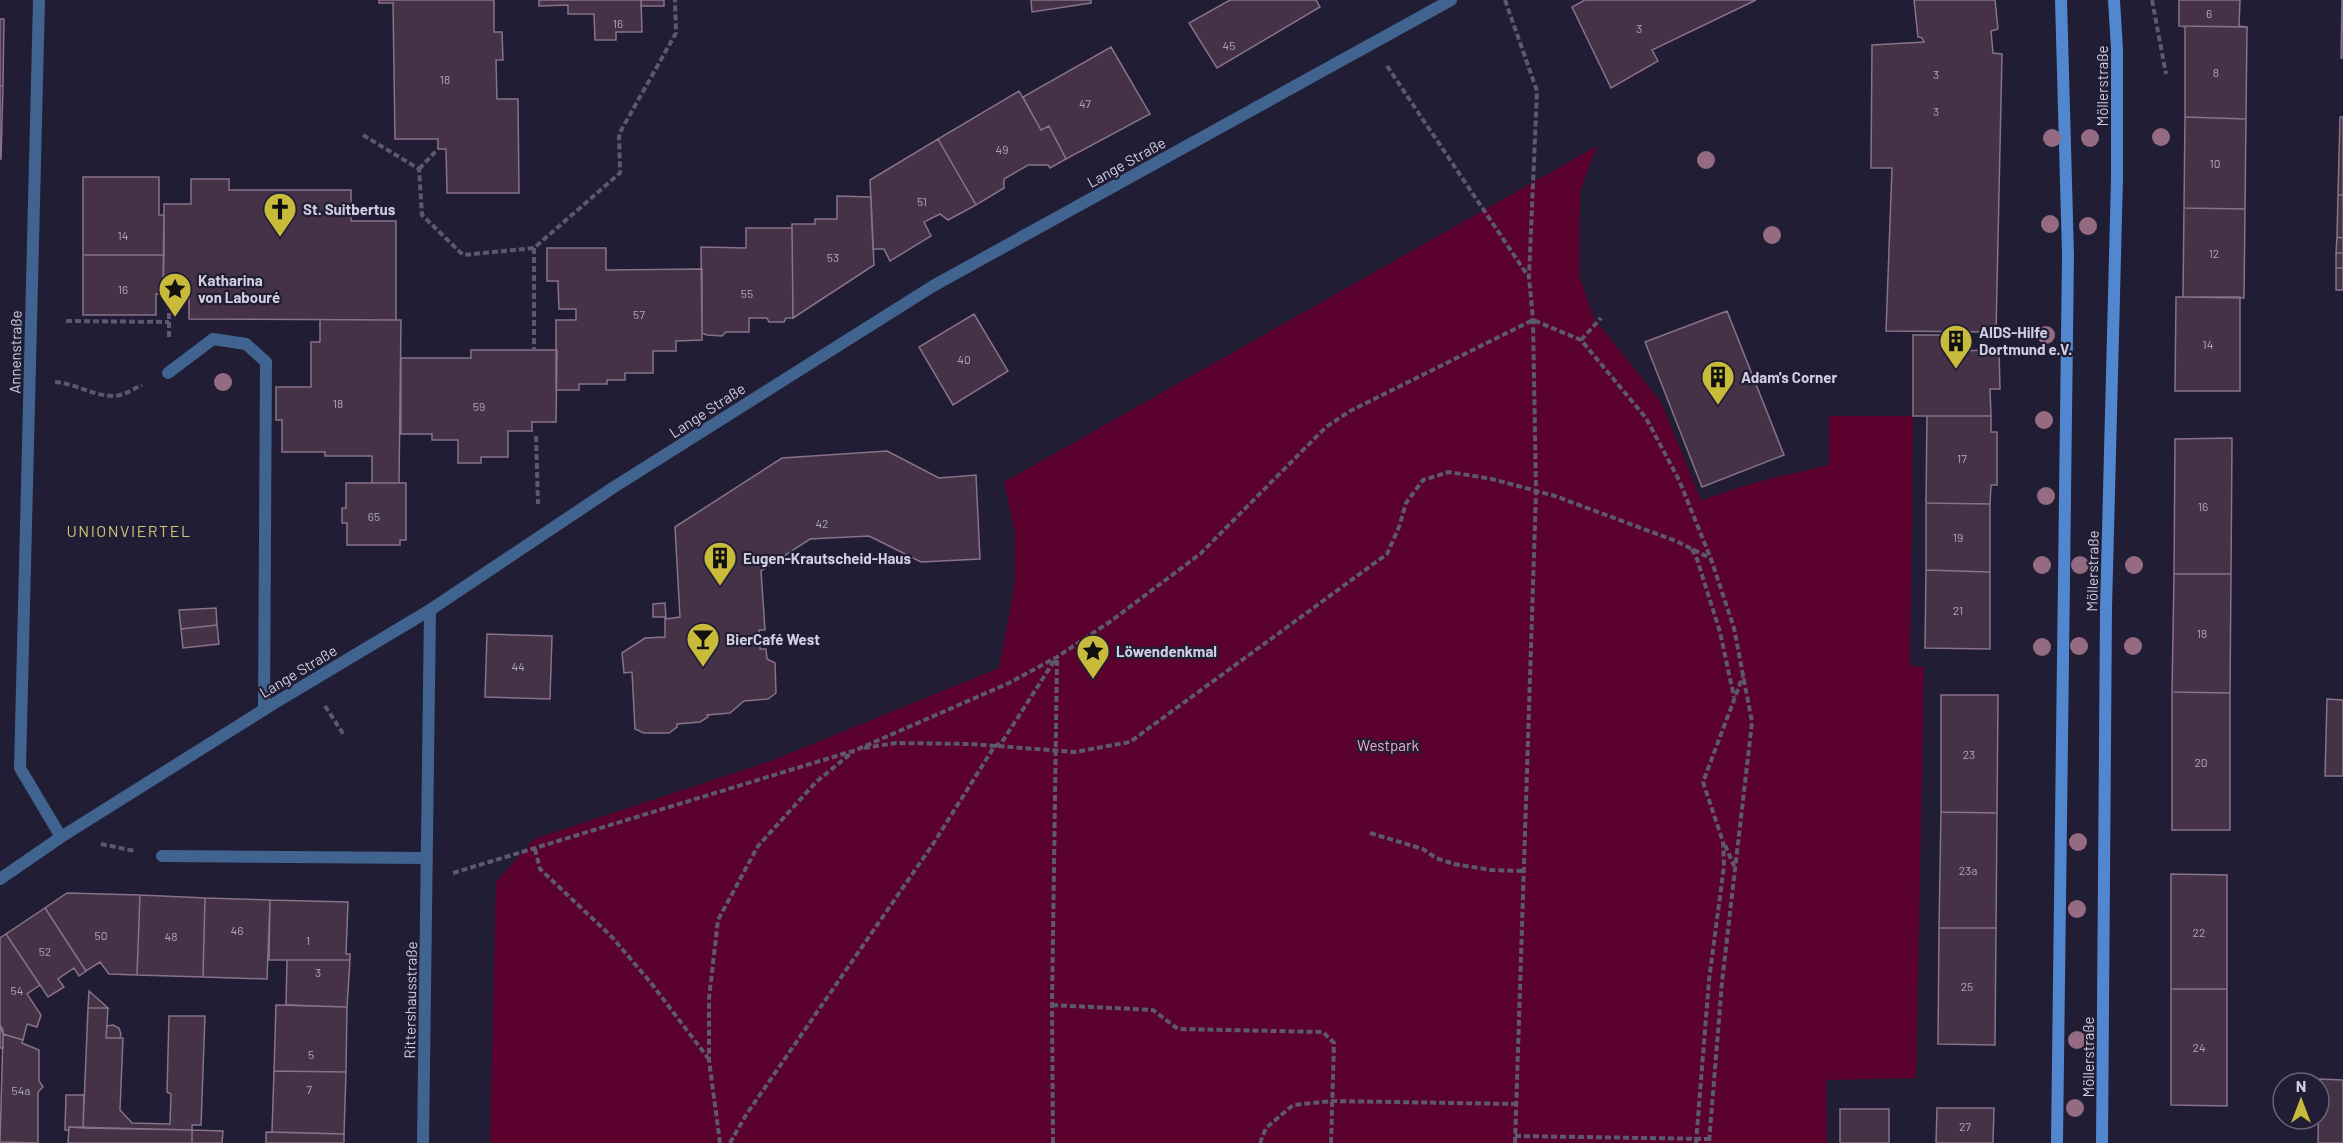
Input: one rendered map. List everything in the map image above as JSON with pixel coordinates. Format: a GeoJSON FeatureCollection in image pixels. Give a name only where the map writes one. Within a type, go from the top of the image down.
{"type":"FeatureCollection","features":[{"type":"Feature","properties":{"kind":"main road","name":"Möllerstraße"},"geometry":{"type":"LineString","coordinates":[[2057,1143],[2068,255],[2061,0]]}},
{"type":"Feature","properties":{"kind":"main road","name":"Möllerstraße"},"geometry":{"type":"LineString","coordinates":[[2102,1143],[2106,609],[2117,178],[2117,49],[2114,0]]}},
{"type":"Feature","properties":{"kind":"street","name":"Annenstraße"},"geometry":{"type":"LineString","coordinates":[[39,0],[20,768],[61,837]]}},
{"type":"Feature","properties":{"kind":"street","name":"Lange Straße"},"geometry":{"type":"LineString","coordinates":[[0,879],[61,837],[264,710],[430,610],[539,536],[933,286],[1451,0]]}},
{"type":"Feature","properties":{"kind":"street"},"geometry":{"type":"LineString","coordinates":[[168,373],[213,339],[246,344],[266,362],[264,710]]}},
{"type":"Feature","properties":{"kind":"street","name":"Rittershausstraße"},"geometry":{"type":"LineString","coordinates":[[423,1143],[430,610]]}},
{"type":"Feature","properties":{"kind":"street"},"geometry":{"type":"LineString","coordinates":[[162,856],[427,858]]}},
{"type":"Feature","properties":{"kind":"path"},"geometry":{"type":"LineString","coordinates":[[438,149],[419,169],[422,215],[463,255],[534,248],[620,173],[619,134],[676,33],[675,0]]}},
{"type":"Feature","properties":{"kind":"path"},"geometry":{"type":"LineString","coordinates":[[1505,0],[1537,91],[1529,277],[1533,320],[1536,492],[1515,1143]]}},
{"type":"Feature","properties":{"kind":"path"},"geometry":{"type":"LineString","coordinates":[[2152,0],[2166,74]]}},
{"type":"Feature","properties":{"kind":"path"},"geometry":{"type":"LineString","coordinates":[[1371,43],[1529,277]]}},
{"type":"Feature","properties":{"kind":"path"},"geometry":{"type":"LineString","coordinates":[[363,135],[419,169]]}},
{"type":"Feature","properties":{"kind":"path"},"geometry":{"type":"LineString","coordinates":[[534,248],[534,350]]}},
{"type":"Feature","properties":{"kind":"path"},"geometry":{"type":"LineString","coordinates":[[1581,340],[1601,318]]}},
{"type":"Feature","properties":{"kind":"path"},"geometry":{"type":"LineString","coordinates":[[426,881],[856,750],[1009,683],[1057,657],[1111,621],[1200,554],[1326,427],[1350,411],[1533,320],[1581,340],[1646,418],[1678,480],[1711,558],[1734,628],[1752,722],[1735,867],[1709,1141],[1515,1136]]}},
{"type":"Feature","properties":{"kind":"path"},"geometry":{"type":"LineString","coordinates":[[66,321],[169,322]]}},
{"type":"Feature","properties":{"kind":"path"},"geometry":{"type":"LineString","coordinates":[[30,381],[68,382],[90,391],[119,396],[168,373]]}},
{"type":"Feature","properties":{"kind":"path"},"geometry":{"type":"LineString","coordinates":[[536,436],[539,536]]}},
{"type":"Feature","properties":{"kind":"path"},"geometry":{"type":"LineString","coordinates":[[720,1143],[709,1060],[709,998],[718,920],[758,846],[816,782],[856,750],[896,743],[971,744],[1075,752],[1130,742],[1387,554],[1399,527],[1406,503],[1423,480],[1449,471],[1491,479],[1586,507],[1711,558]]}},
{"type":"Feature","properties":{"kind":"path"},"geometry":{"type":"LineString","coordinates":[[1691,548],[1698,559],[1720,632],[1734,698]]}},
{"type":"Feature","properties":{"kind":"path"},"geometry":{"type":"LineString","coordinates":[[730,1143],[753,1105],[933,844],[994,747],[1002,741],[1057,657]]}},
{"type":"Feature","properties":{"kind":"path"},"geometry":{"type":"LineString","coordinates":[[1053,1143],[1052,1005],[1057,657]]}},
{"type":"Feature","properties":{"kind":"path"},"geometry":{"type":"LineString","coordinates":[[1735,867],[1723,842],[1703,782],[1743,675]]}},
{"type":"Feature","properties":{"kind":"path"},"geometry":{"type":"LineString","coordinates":[[309,682],[344,735]]}},
{"type":"Feature","properties":{"kind":"path"},"geometry":{"type":"LineString","coordinates":[[1370,833],[1423,849],[1436,858],[1454,864],[1491,870],[1524,871]]}},
{"type":"Feature","properties":{"kind":"path"},"geometry":{"type":"LineString","coordinates":[[61,837],[162,856]]}},
{"type":"Feature","properties":{"kind":"path"},"geometry":{"type":"LineString","coordinates":[[1696,1141],[1709,980],[1724,867],[1723,842]]}},
{"type":"Feature","properties":{"kind":"path"},"geometry":{"type":"LineString","coordinates":[[535,849],[540,869],[612,937],[651,983],[709,1060]]}},
{"type":"Feature","properties":{"kind":"path"},"geometry":{"type":"LineString","coordinates":[[1052,1005],[1153,1010],[1178,1029],[1323,1032],[1334,1043],[1331,1143]]}},
{"type":"Feature","properties":{"kind":"path"},"geometry":{"type":"LineString","coordinates":[[1260,1143],[1266,1128],[1293,1105],[1332,1101],[1516,1104]]}},
{"type":"Feature","properties":{"kind":"green space","name":"Westpark"},"geometry":{"type":"Polygon","coordinates":[[[1597,146],[1580,191],[1579,275],[1594,318],[1661,402],[1701,500],[1757,482],[1829,465],[1829,416],[1913,416],[1910,666],[1924,667],[1916,1078],[1826,1080],[1827,1143],[490,1143],[496,882],[534,839],[771,761],[999,668],[1015,584],[1015,533],[1004,482],[1597,146]]]}},
{"type":"Feature","properties":{"kind":"building"},"geometry":{"type":"Polygon","coordinates":[[[379,0],[494,0],[494,32],[502,32],[503,60],[496,60],[497,99],[518,99],[519,193],[447,193],[446,149],[438,149],[438,139],[395,139],[393,3],[379,3],[379,0]]]}},
{"type":"Feature","properties":{"kind":"building"},"geometry":{"type":"Polygon","coordinates":[[[539,0],[641,0],[642,32],[616,32],[616,40],[595,40],[594,14],[568,14],[568,5],[539,6],[539,0]]]}},
{"type":"Feature","properties":{"kind":"building"},"geometry":{"type":"Polygon","coordinates":[[[641,0],[664,0],[664,6],[641,6],[641,0]]]}},
{"type":"Feature","properties":{"kind":"building"},"geometry":{"type":"Polygon","coordinates":[[[1031,0],[1091,0],[1091,3],[1032,12],[1031,0]]]}},
{"type":"Feature","properties":{"kind":"building"},"geometry":{"type":"Polygon","coordinates":[[[1230,0],[1316,0],[1320,7],[1217,68],[1189,23],[1230,0]]]}},
{"type":"Feature","properties":{"kind":"building"},"geometry":{"type":"Polygon","coordinates":[[[1585,0],[1756,0],[1652,50],[1658,61],[1611,88],[1572,7],[1585,0]]]}},
{"type":"Feature","properties":{"kind":"building"},"geometry":{"type":"Polygon","coordinates":[[[1914,0],[1995,0],[1998,29],[1991,31],[1993,53],[2002,54],[1996,332],[1886,331],[1892,168],[1871,168],[1872,45],[1924,42],[1918,37],[1914,0]]]}},
{"type":"Feature","properties":{"kind":"building"},"geometry":{"type":"Polygon","coordinates":[[[2179,0],[2240,0],[2239,26],[2247,27],[2179,26],[2179,0]]]}},
{"type":"Feature","properties":{"kind":"building"},"geometry":{"type":"Polygon","coordinates":[[[2342,0],[2343,58],[2341,58],[2342,0]]]}},
{"type":"Feature","properties":{"kind":"building"},"geometry":{"type":"Polygon","coordinates":[[[0,19],[4,19],[3,86],[0,86],[0,19]]]}},
{"type":"Feature","properties":{"kind":"building"},"geometry":{"type":"Polygon","coordinates":[[[2179,26],[2247,27],[2246,119],[2185,117],[2185,27],[2179,26]]]}},
{"type":"Feature","properties":{"kind":"building"},"geometry":{"type":"Polygon","coordinates":[[[1111,47],[1150,114],[1066,159],[1049,126],[1041,130],[1023,97],[1111,47]]]}},
{"type":"Feature","properties":{"kind":"building"},"geometry":{"type":"Polygon","coordinates":[[[0,86],[3,86],[1,159],[0,159],[0,86]]]}},
{"type":"Feature","properties":{"kind":"building"},"geometry":{"type":"Polygon","coordinates":[[[1019,91],[1041,130],[1049,126],[1066,159],[1050,168],[1048,165],[1028,165],[1004,179],[1004,188],[976,205],[938,139],[1019,91]]]}},
{"type":"Feature","properties":{"kind":"building"},"geometry":{"type":"Polygon","coordinates":[[[2185,117],[2246,119],[2245,209],[2184,208],[2185,117]]]}},
{"type":"Feature","properties":{"kind":"building"},"geometry":{"type":"Polygon","coordinates":[[[2340,117],[2343,117],[2343,195],[2338,195],[2340,117]]]}},
{"type":"Feature","properties":{"kind":"building"},"geometry":{"type":"Polygon","coordinates":[[[938,139],[976,205],[948,220],[940,214],[924,222],[931,236],[890,261],[884,249],[873,249],[870,180],[938,139]]]}},
{"type":"Feature","properties":{"kind":"building"},"geometry":{"type":"Polygon","coordinates":[[[83,177],[159,177],[159,215],[164,215],[164,255],[83,255],[83,177]]]}},
{"type":"Feature","properties":{"kind":"building","name":"St. Suitbertus"},"geometry":{"type":"Polygon","coordinates":[[[191,179],[229,179],[229,190],[351,190],[351,221],[396,221],[396,320],[189,319],[189,294],[163,294],[164,204],[191,204],[191,179]]]}},
{"type":"Feature","properties":{"kind":"building"},"geometry":{"type":"Polygon","coordinates":[[[2338,195],[2343,195],[2343,238],[2337,237],[2338,195]]]}},
{"type":"Feature","properties":{"kind":"building"},"geometry":{"type":"Polygon","coordinates":[[[837,196],[871,197],[874,265],[793,318],[792,224],[815,224],[815,219],[837,219],[837,196]]]}},
{"type":"Feature","properties":{"kind":"building"},"geometry":{"type":"Polygon","coordinates":[[[2184,208],[2245,209],[2244,298],[2183,297],[2184,208]]]}},
{"type":"Feature","properties":{"kind":"building"},"geometry":{"type":"Polygon","coordinates":[[[746,228],[792,228],[793,318],[786,318],[784,322],[769,322],[767,318],[749,318],[749,332],[726,332],[722,336],[707,335],[702,333],[701,247],[746,248],[746,228]]]}},
{"type":"Feature","properties":{"kind":"building"},"geometry":{"type":"Polygon","coordinates":[[[2337,237],[2343,238],[2343,253],[2336,253],[2337,237]]]}},
{"type":"Feature","properties":{"kind":"building"},"geometry":{"type":"Polygon","coordinates":[[[547,248],[606,248],[606,270],[702,269],[702,340],[676,341],[676,351],[653,351],[653,373],[625,373],[625,380],[607,380],[607,384],[579,384],[579,390],[556,390],[556,320],[576,320],[576,309],[559,309],[558,281],[547,281],[547,248]]]}},
{"type":"Feature","properties":{"kind":"building"},"geometry":{"type":"Polygon","coordinates":[[[2336,253],[2343,253],[2343,268],[2336,268],[2336,253]]]}},
{"type":"Feature","properties":{"kind":"building"},"geometry":{"type":"Polygon","coordinates":[[[83,255],[164,255],[163,294],[156,294],[156,315],[83,315],[83,255]]]}},
{"type":"Feature","properties":{"kind":"building"},"geometry":{"type":"Polygon","coordinates":[[[2336,268],[2343,268],[2343,290],[2336,290],[2336,268]]]}},
{"type":"Feature","properties":{"kind":"building"},"geometry":{"type":"Polygon","coordinates":[[[2176,297],[2240,297],[2240,391],[2175,391],[2176,297]]]}},
{"type":"Feature","properties":{"kind":"building","name":"Adam's Corner"},"geometry":{"type":"Polygon","coordinates":[[[1727,311],[1784,455],[1702,487],[1645,342],[1727,311]]]}},
{"type":"Feature","properties":{"kind":"building"},"geometry":{"type":"Polygon","coordinates":[[[974,314],[1008,371],[953,405],[919,347],[974,314]]]}},
{"type":"Feature","properties":{"kind":"building"},"geometry":{"type":"Polygon","coordinates":[[[320,320],[401,320],[399,483],[372,483],[372,456],[325,456],[325,452],[282,452],[282,420],[276,420],[276,387],[311,387],[311,342],[320,342],[320,320]]]}},
{"type":"Feature","properties":{"kind":"building","name":"AIDS-Hilfe Dortmund e.V."},"geometry":{"type":"Polygon","coordinates":[[[1913,335],[1947,335],[1947,351],[1999,350],[2000,389],[1990,389],[1991,416],[1913,416],[1913,335]]]}},
{"type":"Feature","properties":{"kind":"building"},"geometry":{"type":"Polygon","coordinates":[[[471,350],[557,350],[556,422],[532,422],[532,431],[508,431],[508,457],[481,457],[481,463],[458,463],[458,440],[432,440],[432,434],[401,434],[401,358],[471,358],[471,350]]]}},
{"type":"Feature","properties":{"kind":"building"},"geometry":{"type":"Polygon","coordinates":[[[1927,416],[1991,416],[1991,432],[1997,432],[1997,485],[1991,485],[1990,504],[1926,503],[1927,416]]]}},
{"type":"Feature","properties":{"kind":"building"},"geometry":{"type":"Polygon","coordinates":[[[2232,438],[2231,574],[2174,574],[2175,439],[2232,438]]]}},
{"type":"Feature","properties":{"kind":"building","name":"Eugen-Krautscheid-Haus"},"geometry":{"type":"Polygon","coordinates":[[[887,451],[939,478],[976,475],[980,559],[921,562],[869,536],[810,539],[761,571],[765,630],[759,630],[760,649],[766,649],[767,659],[775,663],[776,693],[768,699],[744,701],[730,713],[707,715],[708,717],[700,722],[677,724],[677,727],[669,733],[644,733],[635,729],[632,672],[624,673],[622,653],[645,638],[665,637],[665,617],[653,617],[653,604],[665,603],[666,619],[680,617],[675,527],[782,458],[887,451]]]}},
{"type":"Feature","properties":{"kind":"building"},"geometry":{"type":"Polygon","coordinates":[[[346,483],[406,483],[406,540],[400,540],[400,545],[347,545],[347,523],[342,523],[342,508],[346,508],[346,483]]]}},
{"type":"Feature","properties":{"kind":"building"},"geometry":{"type":"Polygon","coordinates":[[[1926,503],[1990,504],[1990,572],[1926,570],[1926,503]]]}},
{"type":"Feature","properties":{"kind":"building"},"geometry":{"type":"Polygon","coordinates":[[[1926,570],[1990,572],[1990,649],[1925,648],[1926,570]]]}},
{"type":"Feature","properties":{"kind":"building"},"geometry":{"type":"Polygon","coordinates":[[[2174,574],[2231,574],[2230,693],[2172,692],[2174,574]]]}},
{"type":"Feature","properties":{"kind":"building"},"geometry":{"type":"Polygon","coordinates":[[[216,608],[217,625],[181,629],[179,610],[216,608]]]}},
{"type":"Feature","properties":{"kind":"building"},"geometry":{"type":"Polygon","coordinates":[[[217,625],[219,644],[183,648],[181,629],[217,625]]]}},
{"type":"Feature","properties":{"kind":"building"},"geometry":{"type":"Polygon","coordinates":[[[487,634],[552,636],[550,699],[485,697],[487,634]]]}},
{"type":"Feature","properties":{"kind":"building"},"geometry":{"type":"Polygon","coordinates":[[[2172,692],[2230,693],[2230,830],[2172,830],[2172,692]]]}},
{"type":"Feature","properties":{"kind":"building"},"geometry":{"type":"Polygon","coordinates":[[[1941,695],[1998,695],[1997,813],[1941,812],[1941,695]]]}},
{"type":"Feature","properties":{"kind":"building"},"geometry":{"type":"Polygon","coordinates":[[[2327,699],[2343,700],[2343,776],[2325,776],[2327,699]]]}},
{"type":"Feature","properties":{"kind":"building"},"geometry":{"type":"Polygon","coordinates":[[[1941,812],[1997,813],[1996,928],[1939,928],[1941,812]]]}},
{"type":"Feature","properties":{"kind":"building"},"geometry":{"type":"Polygon","coordinates":[[[2171,874],[2227,875],[2227,989],[2171,989],[2171,874]]]}},
{"type":"Feature","properties":{"kind":"building"},"geometry":{"type":"Polygon","coordinates":[[[67,893],[140,895],[137,975],[109,974],[100,962],[86,971],[45,908],[67,893]]]}},
{"type":"Feature","properties":{"kind":"building"},"geometry":{"type":"Polygon","coordinates":[[[140,895],[205,898],[203,977],[137,975],[140,895]]]}},
{"type":"Feature","properties":{"kind":"building"},"geometry":{"type":"Polygon","coordinates":[[[205,898],[270,900],[267,979],[203,977],[205,898]]]}},
{"type":"Feature","properties":{"kind":"building"},"geometry":{"type":"Polygon","coordinates":[[[270,900],[348,902],[346,954],[350,954],[350,960],[269,960],[270,900]]]}},
{"type":"Feature","properties":{"kind":"building"},"geometry":{"type":"Polygon","coordinates":[[[45,908],[86,971],[79,976],[74,968],[58,979],[64,987],[48,997],[6,934],[45,908]]]}},
{"type":"Feature","properties":{"kind":"building"},"geometry":{"type":"Polygon","coordinates":[[[1939,928],[1996,928],[1995,1045],[1938,1044],[1939,928]]]}},
{"type":"Feature","properties":{"kind":"building"},"geometry":{"type":"Polygon","coordinates":[[[6,934],[40,985],[27,994],[41,1015],[37,1027],[27,1024],[23,1040],[3,1034],[0,1025],[0,938],[6,934]]]}},
{"type":"Feature","properties":{"kind":"building"},"geometry":{"type":"Polygon","coordinates":[[[287,960],[350,960],[347,1007],[286,1005],[287,960]]]}},
{"type":"Feature","properties":{"kind":"building"},"geometry":{"type":"Polygon","coordinates":[[[2171,989],[2227,989],[2227,1106],[2171,1105],[2171,989]]]}},
{"type":"Feature","properties":{"kind":"building"},"geometry":{"type":"Polygon","coordinates":[[[89,991],[108,1008],[88,1008],[89,991]]]}},
{"type":"Feature","properties":{"kind":"building"},"geometry":{"type":"Polygon","coordinates":[[[276,1005],[347,1007],[346,1072],[274,1071],[276,1005]]]}},
{"type":"Feature","properties":{"kind":"building"},"geometry":{"type":"Polygon","coordinates":[[[88,1008],[108,1008],[106,1038],[123,1038],[120,1110],[132,1123],[170,1124],[171,1094],[167,1092],[169,1016],[205,1016],[201,1125],[192,1125],[192,1130],[83,1128],[88,1008]]]}},
{"type":"Feature","properties":{"kind":"building"},"geometry":{"type":"Polygon","coordinates":[[[0,1025],[3,1030],[3,1048],[0,1048],[0,1025]]]}},
{"type":"Feature","properties":{"kind":"building"},"geometry":{"type":"Polygon","coordinates":[[[113,1025],[119,1028],[120,1038],[106,1038],[107,1026],[113,1025]]]}},
{"type":"Feature","properties":{"kind":"building"},"geometry":{"type":"Polygon","coordinates":[[[3,1034],[23,1040],[22,1043],[39,1050],[39,1081],[43,1087],[38,1092],[38,1143],[0,1142],[3,1034]]]}},
{"type":"Feature","properties":{"kind":"building"},"geometry":{"type":"Polygon","coordinates":[[[274,1071],[346,1072],[344,1134],[272,1132],[274,1071]]]}},
{"type":"Feature","properties":{"kind":"building"},"geometry":{"type":"Polygon","coordinates":[[[2331,1080],[2343,1080],[2343,1143],[2318,1143],[2318,1131],[2331,1131],[2331,1080]]]}},
{"type":"Feature","properties":{"kind":"building"},"geometry":{"type":"Polygon","coordinates":[[[66,1095],[84,1095],[83,1128],[69,1127],[69,1130],[65,1130],[66,1095]]]}},
{"type":"Feature","properties":{"kind":"building"},"geometry":{"type":"Polygon","coordinates":[[[1937,1108],[1994,1108],[1993,1143],[1936,1143],[1937,1108]]]}},
{"type":"Feature","properties":{"kind":"building"},"geometry":{"type":"Polygon","coordinates":[[[1840,1109],[1889,1109],[1889,1143],[1840,1143],[1840,1109]]]}},
{"type":"Feature","properties":{"kind":"building"},"geometry":{"type":"Polygon","coordinates":[[[69,1127],[192,1130],[192,1143],[68,1143],[69,1127]]]}},
{"type":"Feature","properties":{"kind":"building"},"geometry":{"type":"Polygon","coordinates":[[[192,1130],[223,1131],[222,1143],[192,1143],[192,1130]]]}},
{"type":"Feature","properties":{"kind":"building"},"geometry":{"type":"Polygon","coordinates":[[[266,1132],[344,1134],[344,1143],[266,1143],[266,1132]]]}},
{"type":"Feature","properties":{"kind":"place","name":"St. Suitbertus"},"geometry":{"type":"Point","coordinates":[280,238]}},
{"type":"Feature","properties":{"kind":"place","name":"Katharina von Labouré"},"geometry":{"type":"Point","coordinates":[175,318]}},
{"type":"Feature","properties":{"kind":"place","name":"AIDS-Hilfe Dortmund e.V."},"geometry":{"type":"Point","coordinates":[1956,370]}},
{"type":"Feature","properties":{"kind":"place","name":"Adam's Corner"},"geometry":{"type":"Point","coordinates":[1718,406]}},
{"type":"Feature","properties":{"kind":"place","name":"Eugen-Krautscheid-Haus"},"geometry":{"type":"Point","coordinates":[720,587]}},
{"type":"Feature","properties":{"kind":"place","name":"BierCafé West"},"geometry":{"type":"Point","coordinates":[703,668]}},
{"type":"Feature","properties":{"kind":"place","name":"Löwendenkmal"},"geometry":{"type":"Point","coordinates":[1093,680]}},
{"type":"Feature","properties":{"kind":"district","name":"UNIONVIERTEL"},"geometry":{"type":"Point","coordinates":[129,530]}}]}
